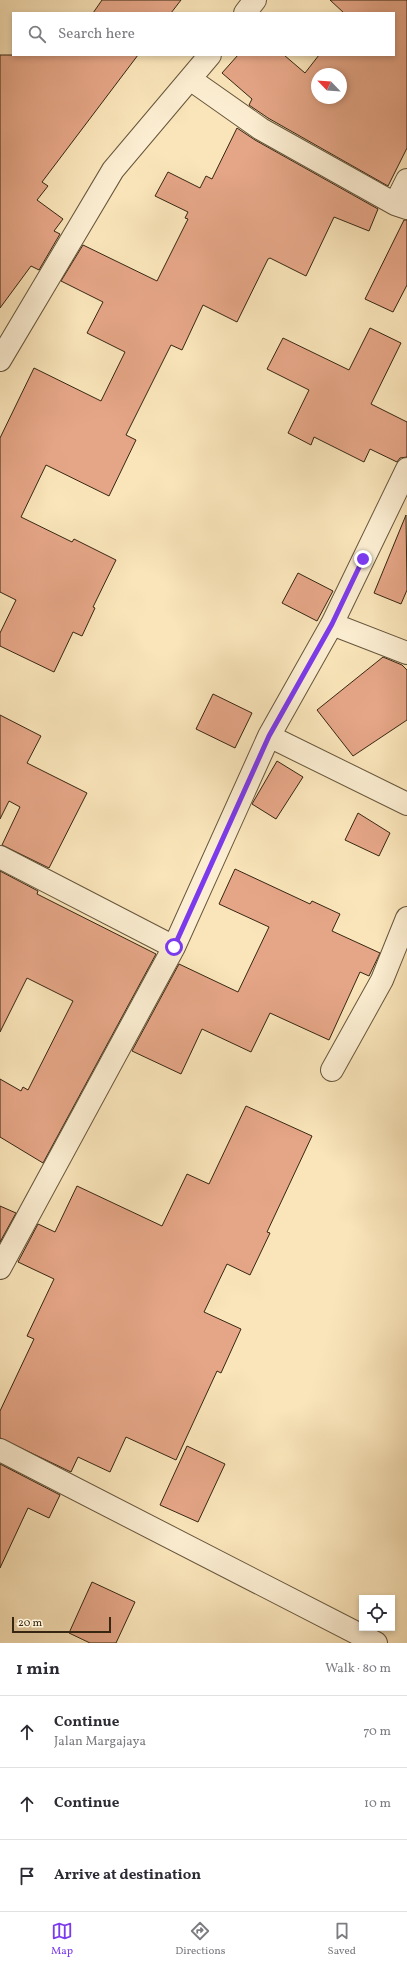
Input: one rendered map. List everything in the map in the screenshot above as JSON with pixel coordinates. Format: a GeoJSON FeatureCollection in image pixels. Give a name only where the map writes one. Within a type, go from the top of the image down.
{"type":"FeatureCollection","features":[{"type":"Feature","properties":{"kind":"street"},"geometry":{"type":"LineString","coordinates":[[245,12],[255,0]]}},
{"type":"Feature","properties":{"kind":"street"},"geometry":{"type":"LineString","coordinates":[[0,360],[113,170],[209,56]]}},
{"type":"Feature","properties":{"kind":"street"},"geometry":{"type":"LineString","coordinates":[[190,79],[261,129],[401,206],[407,180]]}},
{"type":"Feature","properties":{"kind":"street"},"geometry":{"type":"LineString","coordinates":[[0,1268],[174,947],[269,736],[332,624],[407,469]]}},
{"type":"Feature","properties":{"kind":"street"},"geometry":{"type":"LineString","coordinates":[[332,624],[407,653]]}},
{"type":"Feature","properties":{"kind":"street"},"geometry":{"type":"LineString","coordinates":[[269,736],[407,804]]}},
{"type":"Feature","properties":{"kind":"street"},"geometry":{"type":"LineString","coordinates":[[0,857],[174,947]]}},
{"type":"Feature","properties":{"kind":"street"},"geometry":{"type":"LineString","coordinates":[[332,1070],[382,980],[407,918]]}},
{"type":"Feature","properties":{"kind":"street"},"geometry":{"type":"LineString","coordinates":[[0,1450],[376,1643]]}},
{"type":"Feature","properties":{"kind":"building"},"geometry":{"type":"Polygon","coordinates":[[[102,0],[181,0],[172,12],[94,12],[102,0]]]}},
{"type":"Feature","properties":{"kind":"building"},"geometry":{"type":"Polygon","coordinates":[[[330,0],[407,0],[407,148],[388,186],[268,118],[249,105],[252,99],[222,73],[237,56],[285,56],[305,73],[318,56],[395,56],[395,12],[343,12],[330,0]]]}},
{"type":"Feature","properties":{"kind":"building"},"geometry":{"type":"Polygon","coordinates":[[[0,55],[137,56],[42,182],[48,186],[37,200],[63,219],[54,231],[60,234],[39,270],[31,266],[0,308],[0,55]]]}},
{"type":"Feature","properties":{"kind":"building"},"geometry":{"type":"Polygon","coordinates":[[[237,128],[255,140],[378,209],[369,231],[334,217],[306,276],[270,258],[268,259],[237,322],[203,305],[182,350],[171,345],[126,435],[136,440],[109,496],[46,465],[21,517],[72,542],[74,539],[116,560],[93,607],[95,608],[82,636],[73,632],[54,672],[0,646],[0,633],[16,600],[0,592],[0,438],[34,368],[101,401],[125,352],[87,333],[103,302],[61,281],[83,245],[157,281],[188,219],[185,218],[188,212],[155,196],[168,172],[200,188],[206,176],[212,179],[237,128]]]}},
{"type":"Feature","properties":{"kind":"building"},"geometry":{"type":"Polygon","coordinates":[[[404,220],[407,220],[407,285],[393,312],[365,299],[404,220]]]}},
{"type":"Feature","properties":{"kind":"building"},"geometry":{"type":"Polygon","coordinates":[[[370,328],[401,343],[371,404],[407,422],[407,457],[400,458],[397,462],[370,449],[364,462],[314,437],[311,445],[288,433],[309,390],[267,369],[283,338],[349,370],[370,328]]]}},
{"type":"Feature","properties":{"kind":"building"},"geometry":{"type":"Polygon","coordinates":[[[406,515],[407,590],[401,604],[374,593],[406,515]]]}},
{"type":"Feature","properties":{"kind":"building"},"geometry":{"type":"Polygon","coordinates":[[[298,573],[333,591],[317,621],[282,603],[298,573]]]}},
{"type":"Feature","properties":{"kind":"building"},"geometry":{"type":"Polygon","coordinates":[[[383,657],[402,665],[407,670],[407,720],[353,756],[317,710],[383,657]]]}},
{"type":"Feature","properties":{"kind":"building"},"geometry":{"type":"Polygon","coordinates":[[[213,694],[252,713],[235,748],[196,729],[213,694]]]}},
{"type":"Feature","properties":{"kind":"building"},"geometry":{"type":"Polygon","coordinates":[[[0,715],[41,736],[27,763],[87,793],[49,868],[2,845],[20,807],[9,801],[0,819],[0,715]]]}},
{"type":"Feature","properties":{"kind":"building"},"geometry":{"type":"Polygon","coordinates":[[[277,761],[303,777],[276,819],[252,804],[277,761]]]}},
{"type":"Feature","properties":{"kind":"building"},"geometry":{"type":"Polygon","coordinates":[[[358,813],[390,833],[379,856],[345,840],[358,813]]]}},
{"type":"Feature","properties":{"kind":"building"},"geometry":{"type":"Polygon","coordinates":[[[235,869],[310,904],[312,901],[340,914],[332,931],[380,953],[369,976],[360,972],[329,1040],[270,1013],[251,1052],[202,1029],[181,1074],[132,1051],[179,964],[238,992],[269,927],[219,904],[235,869]]]}},
{"type":"Feature","properties":{"kind":"building"},"geometry":{"type":"Polygon","coordinates":[[[0,871],[38,891],[37,894],[156,954],[43,1163],[0,1137],[0,1079],[21,1091],[23,1087],[28,1090],[73,1001],[27,978],[0,1032],[0,871]]]}},
{"type":"Feature","properties":{"kind":"building"},"geometry":{"type":"Polygon","coordinates":[[[246,1106],[312,1136],[267,1232],[270,1233],[250,1275],[227,1264],[204,1312],[241,1329],[221,1373],[217,1371],[176,1460],[126,1437],[110,1472],[78,1457],[71,1472],[0,1438],[0,1411],[34,1339],[27,1336],[54,1279],[18,1262],[38,1224],[55,1232],[77,1186],[162,1226],[187,1174],[209,1184],[246,1106]]]}},
{"type":"Feature","properties":{"kind":"building"},"geometry":{"type":"Polygon","coordinates":[[[0,1206],[16,1213],[0,1242],[0,1206]]]}},
{"type":"Feature","properties":{"kind":"building"},"geometry":{"type":"Polygon","coordinates":[[[187,1446],[225,1464],[198,1522],[160,1505],[187,1446]]]}},
{"type":"Feature","properties":{"kind":"building"},"geometry":{"type":"Polygon","coordinates":[[[0,1464],[60,1495],[49,1518],[28,1508],[0,1568],[0,1464]]]}},
{"type":"Feature","properties":{"kind":"building"},"geometry":{"type":"Polygon","coordinates":[[[92,1582],[135,1602],[116,1643],[90,1643],[69,1633],[92,1582]]]}},
{"type":"Feature","properties":{"kind":"route"},"geometry":{"type":"LineString","coordinates":[[174,947],[269,736],[332,624],[363,559]]}}]}
